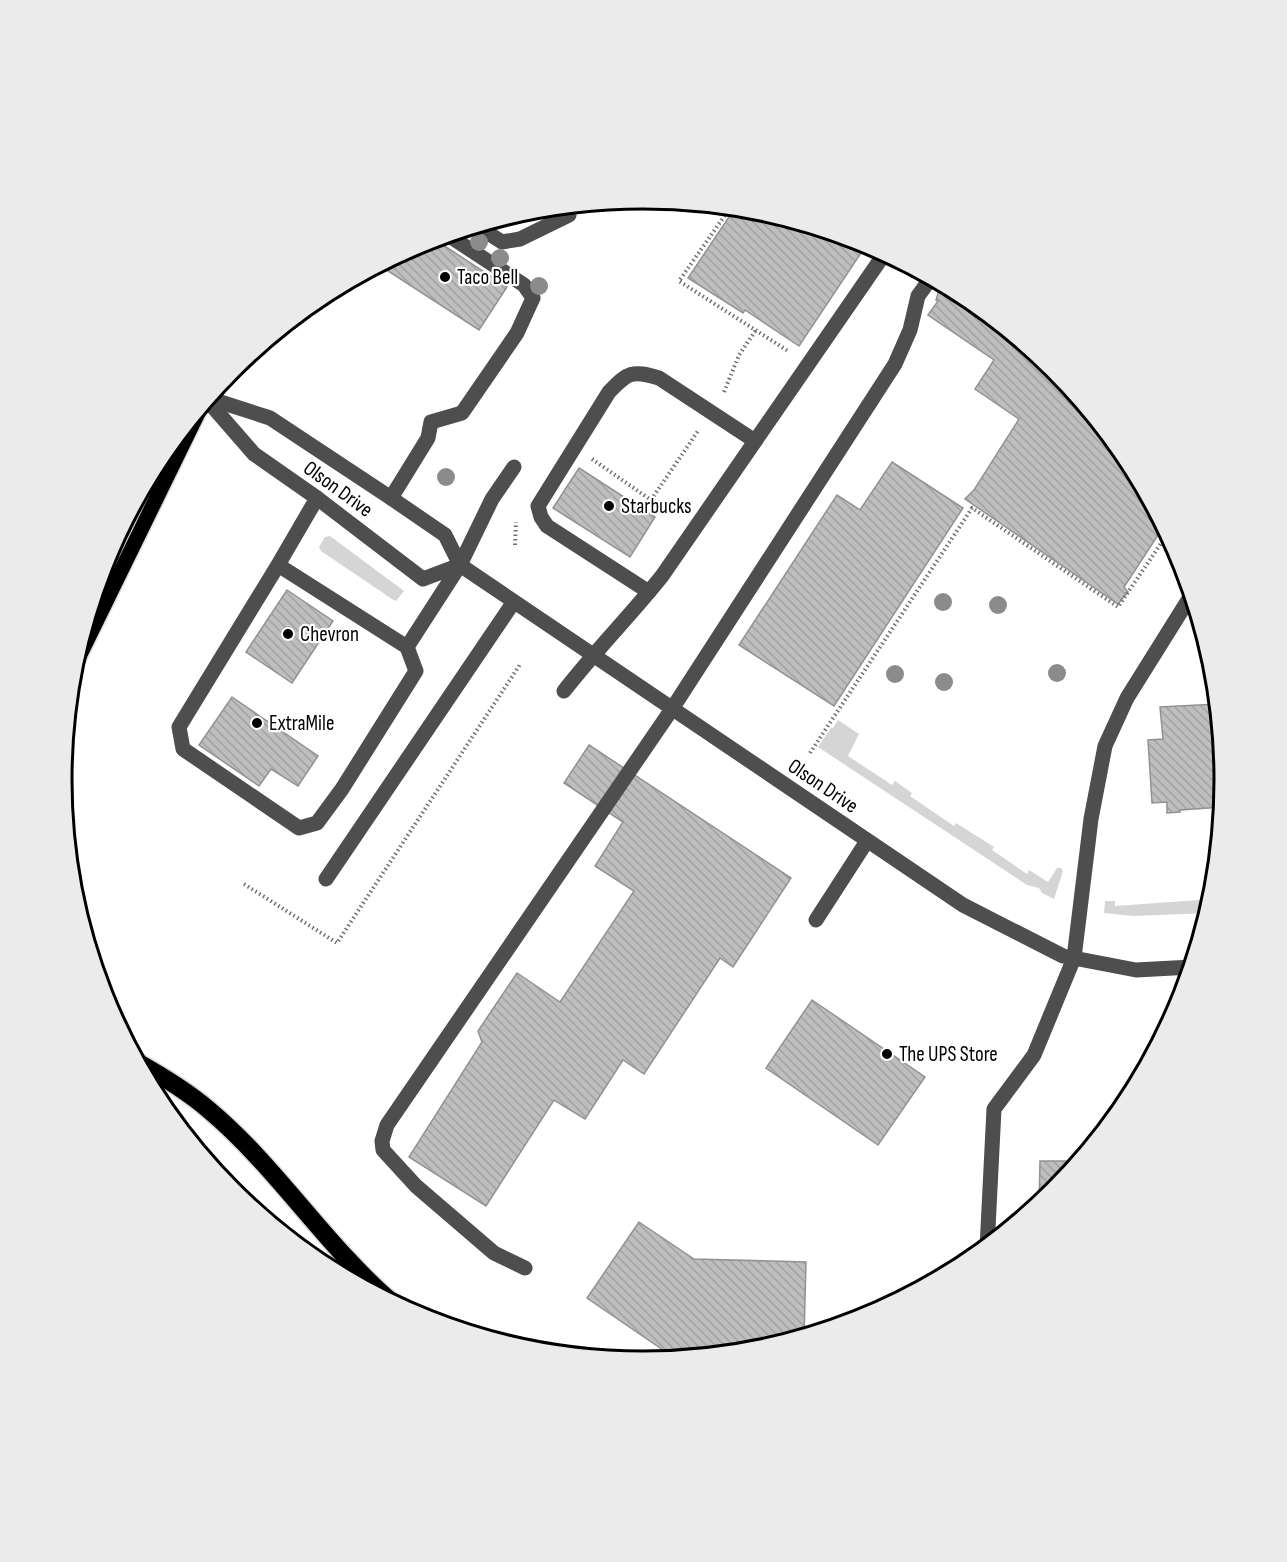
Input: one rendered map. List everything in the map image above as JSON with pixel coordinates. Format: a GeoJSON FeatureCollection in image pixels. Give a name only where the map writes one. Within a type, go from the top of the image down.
{"type":"FeatureCollection","features":[{"type":"Feature","properties":{"kind":"highway"},"geometry":{"type":"LineString","coordinates":[[150,1069],[170,1080],[210,1110],[263,1163],[342,1255],[373,1284]]}},
{"type":"Feature","properties":{"kind":"main road"},"geometry":{"type":"LineString","coordinates":[[92,631],[185,440]]}},
{"type":"Feature","properties":{"kind":"street"},"geometry":{"type":"LineString","coordinates":[[486,232],[502,242],[520,239],[569,215]]}},
{"type":"Feature","properties":{"kind":"street"},"geometry":{"type":"LineString","coordinates":[[391,498],[428,438],[431,422],[462,413],[517,333],[533,298],[524,285],[457,241]]}},
{"type":"Feature","properties":{"kind":"street"},"geometry":{"type":"LineString","coordinates":[[564,691],[592,655],[649,592],[880,261]]}},
{"type":"Feature","properties":{"kind":"street"},"geometry":{"type":"LineString","coordinates":[[525,1268],[494,1253],[416,1186],[383,1150],[382,1141],[387,1125],[672,709],[895,364],[910,330],[918,296],[926,285]]}},
{"type":"Feature","properties":{"kind":"street"},"geometry":{"type":"LineString","coordinates":[[649,592],[547,526],[538,506],[609,392],[623,377],[640,372],[658,378],[755,441]]}},
{"type":"Feature","properties":{"kind":"street","name":"Olson Drive"},"geometry":{"type":"LineString","coordinates":[[216,402],[270,418],[391,498],[445,535],[460,565],[513,603],[963,905],[1062,956],[1136,970],[1184,967]]}},
{"type":"Feature","properties":{"kind":"street","name":"Olson Drive"},"geometry":{"type":"LineString","coordinates":[[213,405],[254,454],[317,498],[423,579],[460,565]]}},
{"type":"Feature","properties":{"kind":"street"},"geometry":{"type":"LineString","coordinates":[[406,647],[460,565],[492,500],[514,467]]}},
{"type":"Feature","properties":{"kind":"street"},"geometry":{"type":"LineString","coordinates":[[278,565],[406,647],[416,671],[342,789],[317,823],[299,828],[183,749],[179,727],[317,498]]}},
{"type":"Feature","properties":{"kind":"street"},"geometry":{"type":"LineString","coordinates":[[326,879],[513,603]]}},
{"type":"Feature","properties":{"kind":"street"},"geometry":{"type":"LineString","coordinates":[[988,1237],[994,1109],[1034,1055],[1074,958],[1091,819],[1105,746],[1127,698],[1187,603]]}},
{"type":"Feature","properties":{"kind":"street"},"geometry":{"type":"LineString","coordinates":[[816,920],[867,842]]}},
{"type":"Feature","properties":{"kind":"path"},"geometry":{"type":"LineString","coordinates":[[725,215],[679,281],[788,351]]}},
{"type":"Feature","properties":{"kind":"path"},"geometry":{"type":"LineString","coordinates":[[574,447],[651,500],[724,392],[739,355],[756,330]]}},
{"type":"Feature","properties":{"kind":"path"},"geometry":{"type":"LineString","coordinates":[[810,753],[972,508],[1118,607],[1162,542]]}},
{"type":"Feature","properties":{"kind":"path"},"geometry":{"type":"LineString","coordinates":[[515,518],[517,525],[515,545]]}},
{"type":"Feature","properties":{"kind":"path"},"geometry":{"type":"LineString","coordinates":[[244,885],[337,943],[521,663]]}},
{"type":"Feature","properties":{"kind":"shaded area"},"geometry":{"type":"Polygon","coordinates":[[[330,536],[404,591],[396,601],[321,551],[319,547],[325,537],[330,536]]]}},
{"type":"Feature","properties":{"kind":"shaded area"},"geometry":{"type":"Polygon","coordinates":[[[838,720],[859,734],[848,756],[892,785],[895,781],[912,793],[910,796],[954,826],[956,823],[994,847],[992,850],[1027,874],[1029,870],[1048,882],[1057,868],[1061,868],[1063,871],[1054,899],[1042,893],[1039,888],[1027,885],[818,747],[838,720]]]}},
{"type":"Feature","properties":{"kind":"shaded area"},"geometry":{"type":"Polygon","coordinates":[[[1202,900],[1199,913],[1133,916],[1104,913],[1105,901],[1115,901],[1115,906],[1202,900]]]}},
{"type":"Feature","properties":{"kind":"building"},"geometry":{"type":"Polygon","coordinates":[[[730,216],[791,229],[861,253],[799,346],[745,310],[743,313],[688,278],[730,216]]]}},
{"type":"Feature","properties":{"kind":"building","name":"Taco Bell"},"geometry":{"type":"Polygon","coordinates":[[[444,246],[507,287],[479,330],[387,270],[444,246]]]}},
{"type":"Feature","properties":{"kind":"building"},"geometry":{"type":"Polygon","coordinates":[[[938,292],[961,306],[1020,351],[1073,404],[1119,463],[1159,534],[1124,587],[1128,592],[1118,604],[965,499],[974,490],[1019,419],[975,389],[994,360],[928,315],[938,301],[936,300],[938,292]]]}},
{"type":"Feature","properties":{"kind":"building"},"geometry":{"type":"Polygon","coordinates":[[[892,462],[963,508],[834,706],[739,645],[837,495],[860,510],[892,462]]]}},
{"type":"Feature","properties":{"kind":"building"},"geometry":{"type":"Polygon","coordinates":[[[579,468],[655,517],[630,557],[553,508],[579,468]]]}},
{"type":"Feature","properties":{"kind":"building"},"geometry":{"type":"Polygon","coordinates":[[[287,590],[333,621],[292,683],[246,652],[287,590]]]}},
{"type":"Feature","properties":{"kind":"building"},"geometry":{"type":"Polygon","coordinates":[[[232,697],[318,756],[298,786],[271,769],[259,786],[199,745],[232,697]]]}},
{"type":"Feature","properties":{"kind":"building"},"geometry":{"type":"Polygon","coordinates":[[[1210,704],[1214,744],[1214,808],[1167,813],[1167,802],[1152,803],[1148,740],[1163,739],[1160,707],[1210,704]]]}},
{"type":"Feature","properties":{"kind":"building"},"geometry":{"type":"Polygon","coordinates":[[[589,745],[791,878],[733,967],[720,958],[644,1074],[623,1060],[585,1119],[554,1100],[486,1206],[409,1157],[482,1042],[478,1031],[517,973],[560,1002],[634,891],[595,866],[623,822],[564,783],[589,745]]]}},
{"type":"Feature","properties":{"kind":"building"},"geometry":{"type":"Polygon","coordinates":[[[812,1000],[925,1077],[878,1145],[766,1068],[812,1000]]]}},
{"type":"Feature","properties":{"kind":"building"},"geometry":{"type":"Polygon","coordinates":[[[1040,1161],[1070,1161],[1048,1185],[1039,1193],[1040,1161]]]}},
{"type":"Feature","properties":{"kind":"building"},"geometry":{"type":"Polygon","coordinates":[[[639,1222],[694,1259],[806,1262],[804,1329],[755,1342],[718,1348],[665,1351],[587,1298],[639,1222]]]}},
{"type":"Feature","properties":{"kind":"place","name":"Taco Bell"},"geometry":{"type":"Point","coordinates":[445,277]}},
{"type":"Feature","properties":{"kind":"place","name":"Starbucks"},"geometry":{"type":"Point","coordinates":[609,506]}},
{"type":"Feature","properties":{"kind":"place","name":"Chevron"},"geometry":{"type":"Point","coordinates":[288,634]}},
{"type":"Feature","properties":{"kind":"place","name":"ExtraMile"},"geometry":{"type":"Point","coordinates":[257,723]}},
{"type":"Feature","properties":{"kind":"place","name":"The UPS Store"},"geometry":{"type":"Point","coordinates":[887,1054]}}]}
